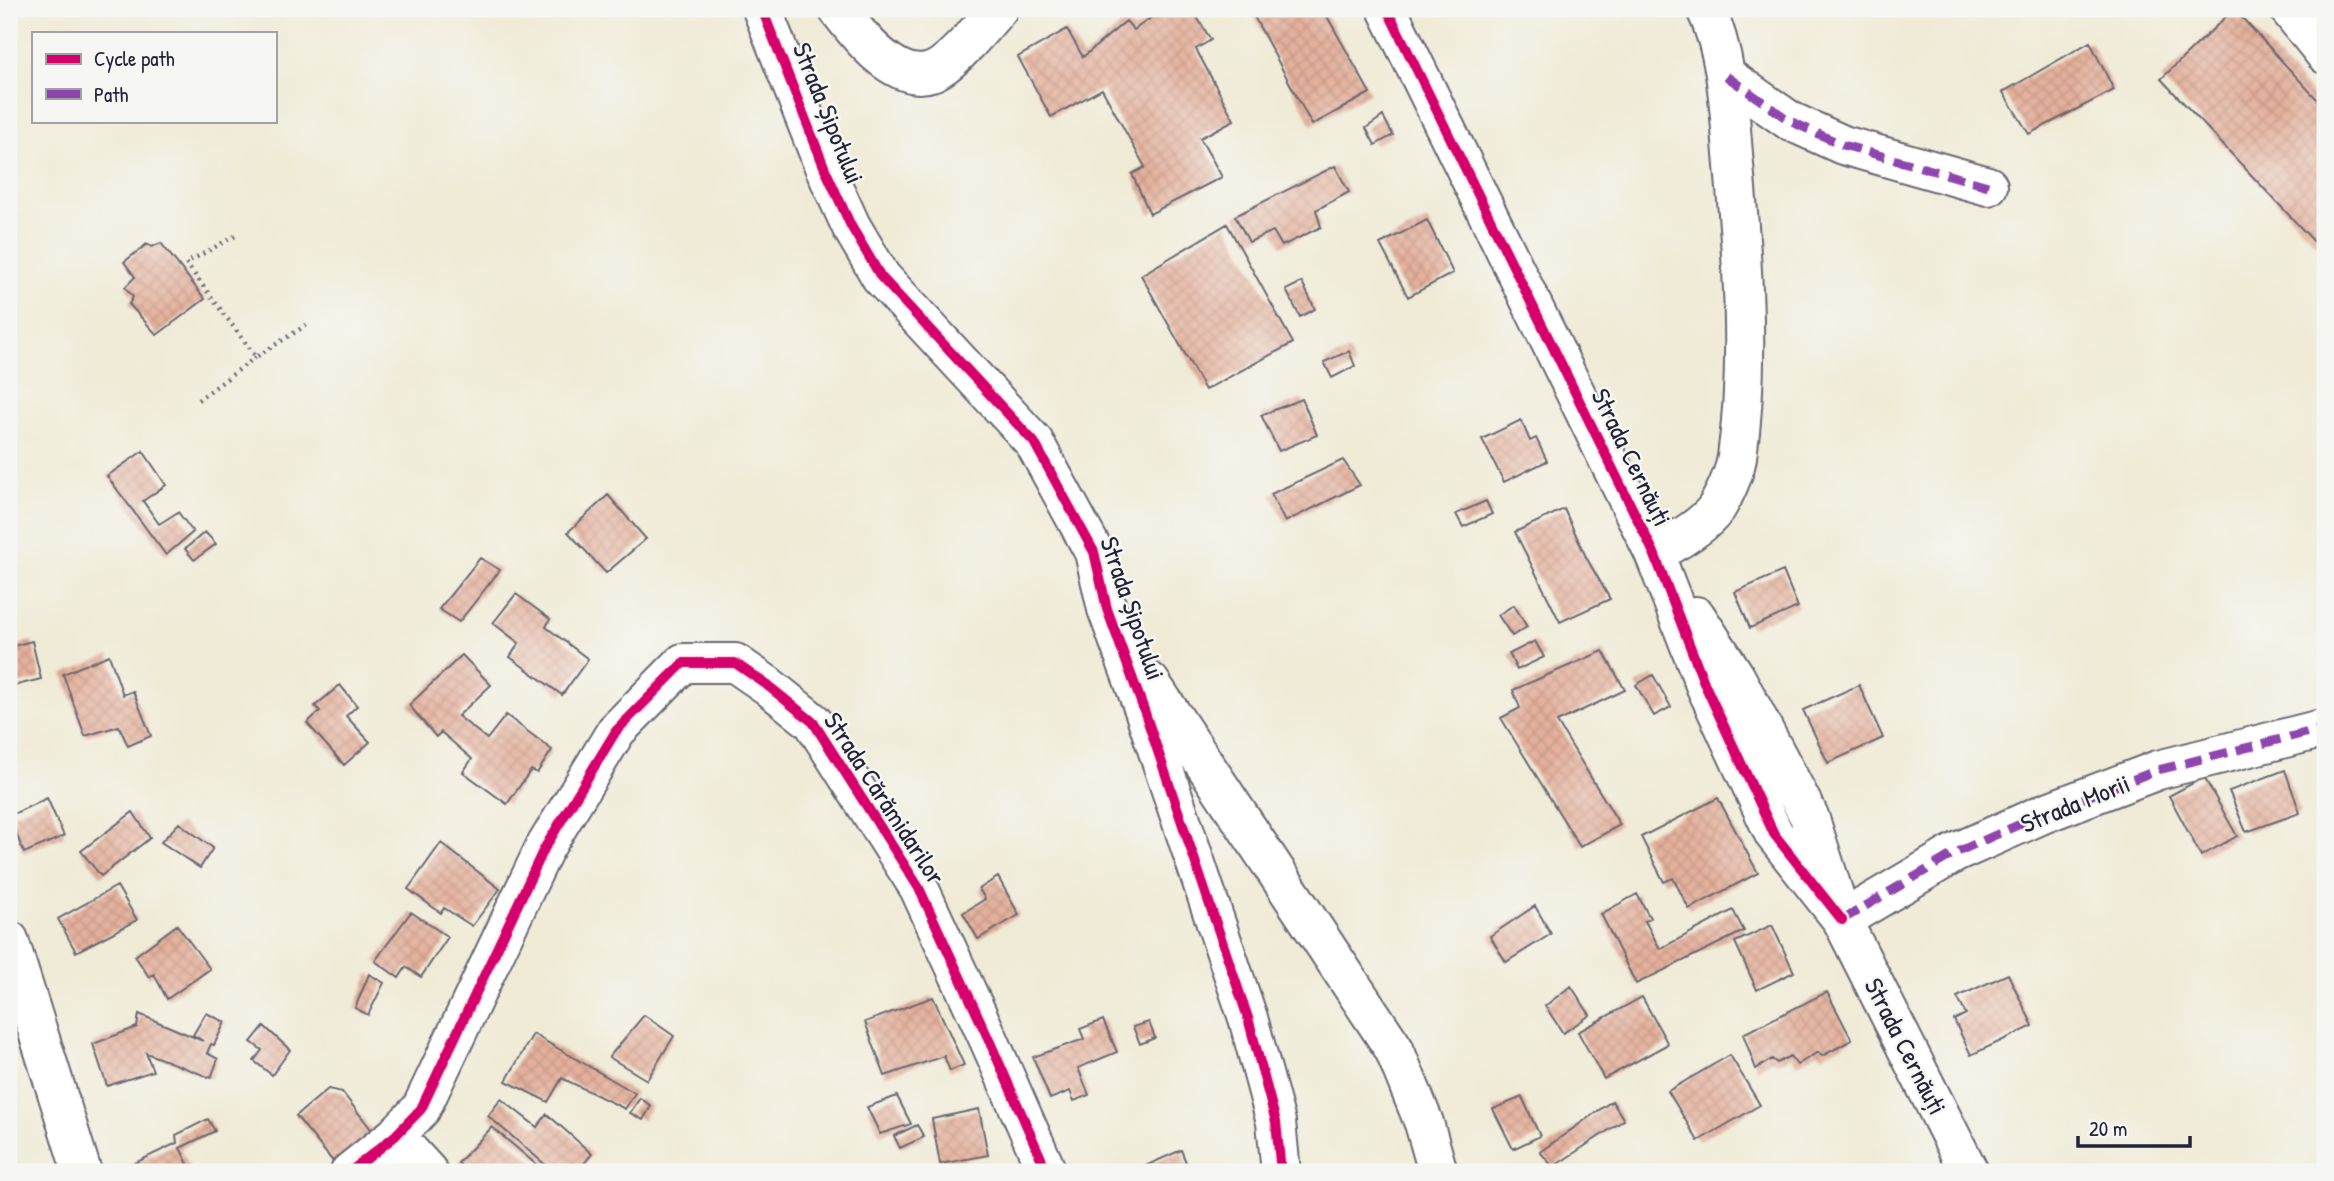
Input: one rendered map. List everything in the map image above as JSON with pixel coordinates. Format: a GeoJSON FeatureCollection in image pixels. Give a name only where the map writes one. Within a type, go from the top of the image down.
{"type":"FeatureCollection","features":[{"type":"Feature","properties":{"kind":"street","name":"Strada Șipotului"},"geometry":{"type":"LineString","coordinates":[[762,9],[825,169],[851,226],[881,276],[1034,442],[1094,552],[1107,609],[1248,1018],[1276,1122],[1281,1172]]}},
{"type":"Feature","properties":{"kind":"street","name":"Strada Șipotului"},"geometry":{"type":"LineString","coordinates":[[838,9],[889,65],[907,73],[931,72],[953,57],[998,9]]}},
{"type":"Feature","properties":{"kind":"street","name":"Strada Cernăuți"},"geometry":{"type":"LineString","coordinates":[[1387,9],[1654,554],[1705,685],[1774,834],[1842,920],[1969,1172]]}},
{"type":"Feature","properties":{"kind":"street"},"geometry":{"type":"LineString","coordinates":[[1654,554],[1687,536],[1719,505],[1737,461],[1744,371],[1736,190],[1726,76],[1714,26],[1706,9]]}},
{"type":"Feature","properties":{"kind":"street"},"geometry":{"type":"LineString","coordinates":[[2289,9],[2325,54]]}},
{"type":"Feature","properties":{"kind":"street"},"geometry":{"type":"LineString","coordinates":[[1726,76],[1790,121],[1843,145],[1987,186]]}},
{"type":"Feature","properties":{"kind":"street"},"geometry":{"type":"LineString","coordinates":[[1107,609],[1161,700],[1394,1049],[1424,1124],[1438,1172]]}},
{"type":"Feature","properties":{"kind":"street","name":"Strada Cărămidarilor"},"geometry":{"type":"LineString","coordinates":[[350,1172],[396,1136],[421,1109],[544,849],[616,731],[683,663],[735,663],[813,722],[919,888],[1047,1172]]}},
{"type":"Feature","properties":{"kind":"street","name":"Strada Morii"},"geometry":{"type":"LineString","coordinates":[[1842,920],[1955,853],[2045,813],[2158,770],[2325,728]]}},
{"type":"Feature","properties":{"kind":"street"},"geometry":{"type":"LineString","coordinates":[[9,940],[82,1172]]}},
{"type":"Feature","properties":{"kind":"street"},"geometry":{"type":"LineString","coordinates":[[396,1136],[428,1172]]}},
{"type":"Feature","properties":{"kind":"path"},"geometry":{"type":"LineString","coordinates":[[235,236],[186,263],[256,357]]}},
{"type":"Feature","properties":{"kind":"path"},"geometry":{"type":"LineString","coordinates":[[198,400],[307,324]]}},
{"type":"Feature","properties":{"kind":"building"},"geometry":{"type":"Polygon","coordinates":[[[1163,9],[1192,9],[1211,40],[1196,49],[1234,120],[1200,138],[1222,177],[1150,214],[1132,174],[1145,167],[1102,89],[1051,117],[1018,57],[1067,29],[1083,57],[1126,21],[1134,30],[1163,9]]]}},
{"type":"Feature","properties":{"kind":"building"},"geometry":{"type":"Polygon","coordinates":[[[1250,9],[1323,9],[1370,93],[1312,125],[1250,9]]]}},
{"type":"Feature","properties":{"kind":"building"},"geometry":{"type":"Polygon","coordinates":[[[2234,9],[2325,108],[2325,241],[2319,247],[2161,79],[2234,9]]]}},
{"type":"Feature","properties":{"kind":"building"},"geometry":{"type":"Polygon","coordinates":[[[2090,42],[2114,90],[2029,134],[2003,92],[2090,42]]]}},
{"type":"Feature","properties":{"kind":"building"},"geometry":{"type":"Polygon","coordinates":[[[1383,116],[1393,135],[1375,145],[1366,128],[1383,116]]]}},
{"type":"Feature","properties":{"kind":"building"},"geometry":{"type":"Polygon","coordinates":[[[1335,166],[1349,192],[1316,210],[1321,227],[1282,246],[1273,231],[1249,242],[1235,216],[1335,166]]]}},
{"type":"Feature","properties":{"kind":"building"},"geometry":{"type":"Polygon","coordinates":[[[1427,220],[1453,273],[1408,297],[1380,244],[1427,220]]]}},
{"type":"Feature","properties":{"kind":"building"},"geometry":{"type":"Polygon","coordinates":[[[1227,224],[1293,343],[1205,390],[1141,275],[1227,224]]]}},
{"type":"Feature","properties":{"kind":"building"},"geometry":{"type":"Polygon","coordinates":[[[161,243],[205,299],[157,335],[129,304],[133,297],[125,287],[135,277],[124,262],[147,244],[152,247],[161,243]]]}},
{"type":"Feature","properties":{"kind":"building"},"geometry":{"type":"Polygon","coordinates":[[[1302,282],[1315,309],[1300,317],[1286,290],[1302,282]]]}},
{"type":"Feature","properties":{"kind":"building"},"geometry":{"type":"Polygon","coordinates":[[[1349,351],[1355,366],[1332,378],[1324,362],[1349,351]]]}},
{"type":"Feature","properties":{"kind":"building"},"geometry":{"type":"Polygon","coordinates":[[[1302,399],[1317,435],[1279,451],[1261,415],[1302,399]]]}},
{"type":"Feature","properties":{"kind":"building"},"geometry":{"type":"Polygon","coordinates":[[[1521,420],[1530,441],[1536,438],[1547,461],[1504,482],[1482,439],[1521,420]]]}},
{"type":"Feature","properties":{"kind":"building"},"geometry":{"type":"Polygon","coordinates":[[[143,451],[166,485],[143,501],[159,524],[178,512],[193,532],[166,555],[107,476],[143,451]]]}},
{"type":"Feature","properties":{"kind":"building"},"geometry":{"type":"Polygon","coordinates":[[[1343,460],[1360,485],[1285,522],[1271,494],[1343,460]]]}},
{"type":"Feature","properties":{"kind":"building"},"geometry":{"type":"Polygon","coordinates":[[[608,495],[646,539],[606,573],[568,532],[608,495]]]}},
{"type":"Feature","properties":{"kind":"building"},"geometry":{"type":"Polygon","coordinates":[[[1486,501],[1492,514],[1463,527],[1456,514],[1486,501]]]}},
{"type":"Feature","properties":{"kind":"building"},"geometry":{"type":"Polygon","coordinates":[[[1564,509],[1586,557],[1610,599],[1560,622],[1515,532],[1564,509]]]}},
{"type":"Feature","properties":{"kind":"building"},"geometry":{"type":"Polygon","coordinates":[[[205,532],[216,544],[194,560],[185,549],[205,532]]]}},
{"type":"Feature","properties":{"kind":"building"},"geometry":{"type":"Polygon","coordinates":[[[480,558],[500,570],[459,622],[439,609],[480,558]]]}},
{"type":"Feature","properties":{"kind":"building"},"geometry":{"type":"Polygon","coordinates":[[[1783,571],[1798,607],[1750,628],[1735,592],[1783,571]]]}},
{"type":"Feature","properties":{"kind":"building"},"geometry":{"type":"Polygon","coordinates":[[[516,594],[550,619],[546,627],[588,659],[562,695],[510,657],[519,643],[493,623],[516,594]]]}},
{"type":"Feature","properties":{"kind":"building"},"geometry":{"type":"Polygon","coordinates":[[[1514,605],[1527,627],[1512,636],[1498,615],[1514,605]]]}},
{"type":"Feature","properties":{"kind":"building"},"geometry":{"type":"Polygon","coordinates":[[[32,641],[41,679],[9,687],[9,647],[32,641]]]}},
{"type":"Feature","properties":{"kind":"building"},"geometry":{"type":"Polygon","coordinates":[[[1535,641],[1544,657],[1517,670],[1509,654],[1535,641]]]}},
{"type":"Feature","properties":{"kind":"building"},"geometry":{"type":"Polygon","coordinates":[[[1603,651],[1625,690],[1557,722],[1620,825],[1580,847],[1501,718],[1520,708],[1513,690],[1603,651]]]}},
{"type":"Feature","properties":{"kind":"building"},"geometry":{"type":"Polygon","coordinates":[[[109,655],[123,695],[133,691],[151,736],[128,746],[119,726],[85,736],[63,674],[109,655]]]}},
{"type":"Feature","properties":{"kind":"building"},"geometry":{"type":"Polygon","coordinates":[[[462,655],[491,685],[458,716],[487,739],[506,715],[552,750],[537,773],[531,770],[507,804],[463,772],[472,759],[441,732],[436,737],[409,705],[462,655]]]}},
{"type":"Feature","properties":{"kind":"building"},"geometry":{"type":"Polygon","coordinates":[[[1653,675],[1671,707],[1654,716],[1636,685],[1653,675]]]}},
{"type":"Feature","properties":{"kind":"building"},"geometry":{"type":"Polygon","coordinates":[[[340,685],[357,706],[346,716],[370,742],[344,765],[307,723],[320,711],[315,706],[340,685]]]}},
{"type":"Feature","properties":{"kind":"building"},"geometry":{"type":"Polygon","coordinates":[[[1859,685],[1883,738],[1828,763],[1803,710],[1859,685]]]}},
{"type":"Feature","properties":{"kind":"building"},"geometry":{"type":"Polygon","coordinates":[[[2285,770],[2300,813],[2246,832],[2229,791],[2285,770]]]}},
{"type":"Feature","properties":{"kind":"building"},"geometry":{"type":"Polygon","coordinates":[[[2204,777],[2237,836],[2201,856],[2169,796],[2204,777]]]}},
{"type":"Feature","properties":{"kind":"building"},"geometry":{"type":"Polygon","coordinates":[[[47,798],[64,836],[24,853],[9,816],[47,798]]]}},
{"type":"Feature","properties":{"kind":"building"},"geometry":{"type":"Polygon","coordinates":[[[1718,798],[1758,873],[1689,909],[1673,878],[1664,882],[1641,837],[1718,798]]]}},
{"type":"Feature","properties":{"kind":"building"},"geometry":{"type":"Polygon","coordinates":[[[133,812],[150,838],[101,876],[81,851],[133,812]]]}},
{"type":"Feature","properties":{"kind":"building"},"geometry":{"type":"Polygon","coordinates":[[[179,823],[213,848],[200,868],[161,842],[179,823]]]}},
{"type":"Feature","properties":{"kind":"building"},"geometry":{"type":"Polygon","coordinates":[[[441,843],[500,889],[472,926],[444,908],[441,913],[408,889],[441,843]]]}},
{"type":"Feature","properties":{"kind":"building"},"geometry":{"type":"Polygon","coordinates":[[[998,877],[1019,915],[978,939],[963,913],[985,899],[979,889],[998,877]]]}},
{"type":"Feature","properties":{"kind":"building"},"geometry":{"type":"Polygon","coordinates":[[[117,886],[137,920],[76,952],[58,919],[117,886]]]}},
{"type":"Feature","properties":{"kind":"building"},"geometry":{"type":"Polygon","coordinates":[[[1637,894],[1650,918],[1645,921],[1660,949],[1733,910],[1744,931],[1636,984],[1601,914],[1637,894]]]}},
{"type":"Feature","properties":{"kind":"building"},"geometry":{"type":"Polygon","coordinates":[[[1535,906],[1551,934],[1506,962],[1490,936],[1535,906]]]}},
{"type":"Feature","properties":{"kind":"building"},"geometry":{"type":"Polygon","coordinates":[[[411,912],[448,937],[421,977],[406,967],[399,978],[375,961],[411,912]]]}},
{"type":"Feature","properties":{"kind":"building"},"geometry":{"type":"Polygon","coordinates":[[[177,925],[210,969],[167,999],[154,974],[149,977],[135,956],[177,925]]]}},
{"type":"Feature","properties":{"kind":"building"},"geometry":{"type":"Polygon","coordinates":[[[1772,925],[1794,972],[1757,990],[1735,942],[1772,925]]]}},
{"type":"Feature","properties":{"kind":"building"},"geometry":{"type":"Polygon","coordinates":[[[369,974],[384,983],[368,1015],[355,1008],[369,974]]]}},
{"type":"Feature","properties":{"kind":"building"},"geometry":{"type":"Polygon","coordinates":[[[2008,974],[2033,1026],[1971,1055],[1954,1020],[1966,1014],[1957,997],[2008,974]]]}},
{"type":"Feature","properties":{"kind":"building"},"geometry":{"type":"Polygon","coordinates":[[[1571,986],[1590,1015],[1563,1033],[1545,1006],[1571,986]]]}},
{"type":"Feature","properties":{"kind":"building"},"geometry":{"type":"Polygon","coordinates":[[[1827,992],[1852,1040],[1822,1056],[1818,1052],[1797,1065],[1790,1056],[1777,1063],[1772,1059],[1756,1069],[1743,1034],[1827,992]]]}},
{"type":"Feature","properties":{"kind":"building"},"geometry":{"type":"Polygon","coordinates":[[[933,997],[964,1065],[950,1071],[944,1056],[885,1076],[865,1022],[933,997]]]}},
{"type":"Feature","properties":{"kind":"building"},"geometry":{"type":"Polygon","coordinates":[[[1642,997],[1668,1044],[1604,1079],[1578,1032],[1642,997]]]}},
{"type":"Feature","properties":{"kind":"building"},"geometry":{"type":"Polygon","coordinates":[[[206,1013],[225,1022],[207,1053],[218,1059],[211,1078],[146,1053],[153,1071],[107,1086],[93,1044],[137,1027],[139,1014],[203,1041],[193,1035],[206,1013]]]}},
{"type":"Feature","properties":{"kind":"building"},"geometry":{"type":"Polygon","coordinates":[[[644,1015],[674,1036],[647,1080],[609,1057],[644,1015]]]}},
{"type":"Feature","properties":{"kind":"building"},"geometry":{"type":"Polygon","coordinates":[[[1103,1020],[1117,1052],[1078,1068],[1089,1095],[1074,1101],[1070,1091],[1050,1099],[1033,1057],[1084,1039],[1080,1029],[1103,1020]]]}},
{"type":"Feature","properties":{"kind":"building"},"geometry":{"type":"Polygon","coordinates":[[[1149,1022],[1155,1038],[1140,1044],[1133,1027],[1149,1022]]]}},
{"type":"Feature","properties":{"kind":"building"},"geometry":{"type":"Polygon","coordinates":[[[264,1026],[290,1050],[272,1075],[254,1061],[262,1050],[251,1042],[264,1026]]]}},
{"type":"Feature","properties":{"kind":"building"},"geometry":{"type":"Polygon","coordinates":[[[533,1034],[635,1093],[625,1109],[562,1078],[548,1102],[506,1081],[533,1034]]]}},
{"type":"Feature","properties":{"kind":"building"},"geometry":{"type":"Polygon","coordinates":[[[1730,1055],[1760,1105],[1698,1141],[1668,1091],[1730,1055]]]}},
{"type":"Feature","properties":{"kind":"building"},"geometry":{"type":"Polygon","coordinates":[[[328,1089],[342,1092],[374,1133],[335,1164],[296,1116],[328,1089]]]}},
{"type":"Feature","properties":{"kind":"building"},"geometry":{"type":"Polygon","coordinates":[[[897,1096],[911,1124],[880,1134],[867,1107],[897,1096]]]}},
{"type":"Feature","properties":{"kind":"building"},"geometry":{"type":"Polygon","coordinates":[[[1522,1097],[1540,1136],[1513,1149],[1493,1109],[1522,1097]]]}},
{"type":"Feature","properties":{"kind":"building"},"geometry":{"type":"Polygon","coordinates":[[[640,1098],[651,1106],[643,1120],[630,1113],[640,1098]]]}},
{"type":"Feature","properties":{"kind":"building"},"geometry":{"type":"Polygon","coordinates":[[[501,1099],[537,1127],[547,1114],[592,1154],[577,1172],[554,1172],[488,1116],[501,1099]]]}},
{"type":"Feature","properties":{"kind":"building"},"geometry":{"type":"Polygon","coordinates":[[[1612,1101],[1624,1120],[1553,1167],[1540,1152],[1612,1101]]]}},
{"type":"Feature","properties":{"kind":"building"},"geometry":{"type":"Polygon","coordinates":[[[979,1109],[988,1155],[940,1164],[932,1119],[979,1109]]]}},
{"type":"Feature","properties":{"kind":"building"},"geometry":{"type":"Polygon","coordinates":[[[208,1119],[215,1131],[180,1148],[192,1172],[123,1172],[122,1169],[177,1143],[176,1135],[208,1119]]]}},
{"type":"Feature","properties":{"kind":"building"},"geometry":{"type":"Polygon","coordinates":[[[917,1125],[924,1137],[900,1148],[894,1136],[917,1125]]]}},
{"type":"Feature","properties":{"kind":"building"},"geometry":{"type":"Polygon","coordinates":[[[492,1127],[545,1172],[468,1172],[458,1163],[492,1127]]]}},
{"type":"Feature","properties":{"kind":"building"},"geometry":{"type":"Polygon","coordinates":[[[1181,1150],[1190,1172],[1132,1172],[1181,1150]]]}},
{"type":"Feature","properties":{"kind":"marked path"},"geometry":{"type":"LineString","coordinates":[[1726,76],[1790,121],[1843,145],[1988,186]]}},
{"type":"Feature","properties":{"kind":"marked path"},"geometry":{"type":"LineString","coordinates":[[1842,920],[1955,853],[2045,813],[2158,770],[2325,728]]}},
{"type":"Feature","properties":{"kind":"cycle path"},"geometry":{"type":"LineString","coordinates":[[762,9],[825,169],[851,226],[881,277],[1034,442],[1094,552],[1107,609],[1248,1018],[1276,1122],[1281,1172]]}},
{"type":"Feature","properties":{"kind":"cycle path"},"geometry":{"type":"LineString","coordinates":[[1387,9],[1654,553],[1705,685],[1774,834],[1842,920]]}},
{"type":"Feature","properties":{"kind":"cycle path"},"geometry":{"type":"LineString","coordinates":[[350,1172],[395,1136],[421,1109],[544,849],[616,731],[683,663],[735,663],[813,722],[919,888],[1047,1172]]}}]}
